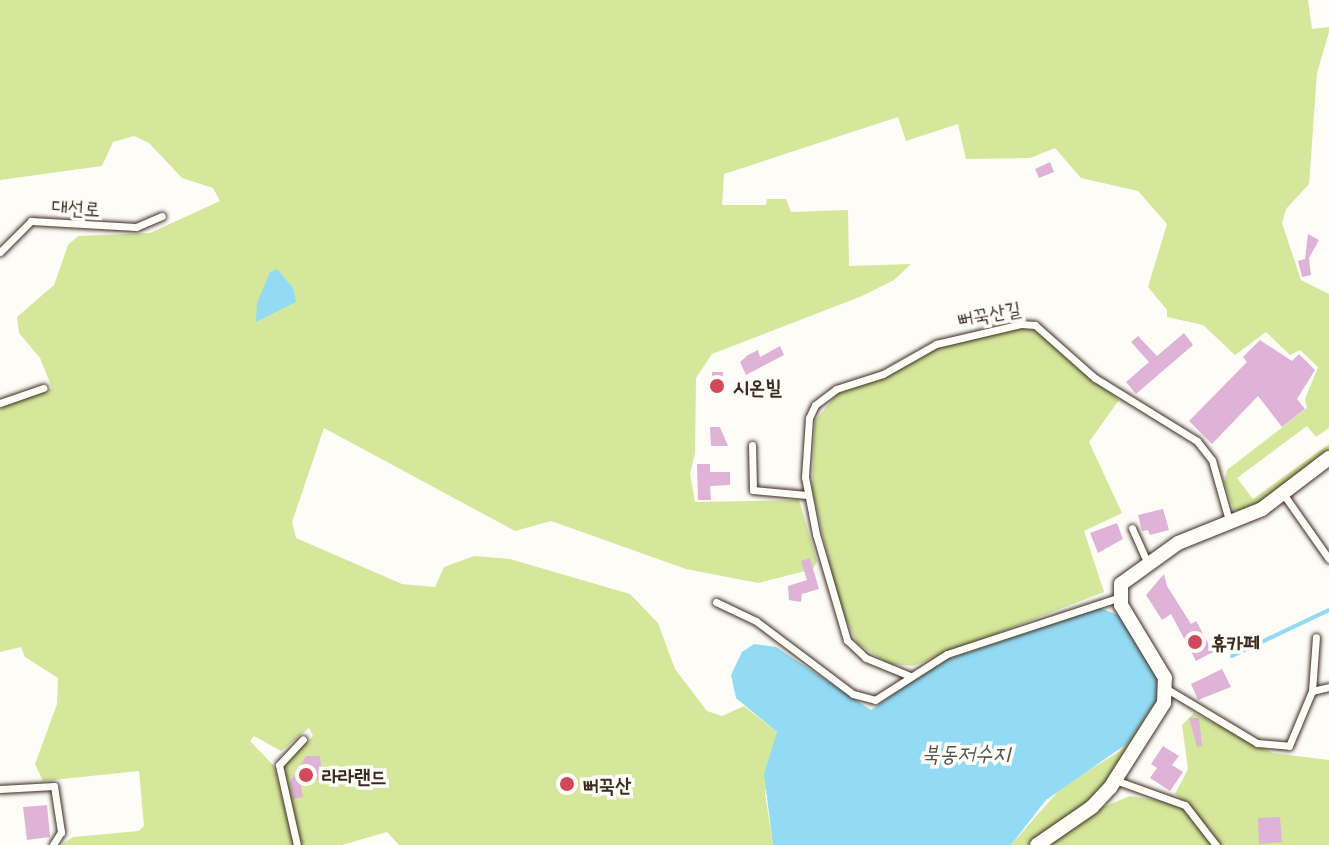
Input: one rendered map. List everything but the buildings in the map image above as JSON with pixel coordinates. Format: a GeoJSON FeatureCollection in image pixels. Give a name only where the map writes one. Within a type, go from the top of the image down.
{"type":"FeatureCollection","features":[{"type":"Feature","properties":{"kind":"street"},"geometry":{"type":"LineString","coordinates":[[1037,845],[1092,807],[1158,718],[1167,689],[1160,664],[1117,598],[1121,584],[1147,562],[1178,543],[1230,524],[1284,495],[1329,458]]}},
{"type":"Feature","properties":{"kind":"lane","name":"대선로"},"geometry":{"type":"LineString","coordinates":[[0,252],[31,221],[136,227],[162,216]]}},
{"type":"Feature","properties":{"kind":"lane","name":"뻐꾹산길"},"geometry":{"type":"LineString","coordinates":[[910,676],[866,658],[847,640],[807,495],[809,418],[823,396],[883,374],[936,344],[1027,324],[1108,387],[1197,441],[1212,460],[1230,524]]}},
{"type":"Feature","properties":{"kind":"lane"},"geometry":{"type":"LineString","coordinates":[[0,403],[43,388]]}},
{"type":"Feature","properties":{"kind":"lane"},"geometry":{"type":"LineString","coordinates":[[752,445],[753,490],[807,495]]}},
{"type":"Feature","properties":{"kind":"lane"},"geometry":{"type":"LineString","coordinates":[[1284,495],[1329,559]]}},
{"type":"Feature","properties":{"kind":"lane"},"geometry":{"type":"LineString","coordinates":[[1132,528],[1147,562]]}},
{"type":"Feature","properties":{"kind":"lane"},"geometry":{"type":"LineString","coordinates":[[716,602],[756,621],[860,698],[880,698],[947,654],[1117,598]]}},
{"type":"Feature","properties":{"kind":"lane"},"geometry":{"type":"LineString","coordinates":[[1167,689],[1244,736],[1281,748],[1298,735],[1312,691],[1316,637]]}},
{"type":"Feature","properties":{"kind":"lane"},"geometry":{"type":"LineString","coordinates":[[1312,691],[1329,687]]}},
{"type":"Feature","properties":{"kind":"lane"},"geometry":{"type":"LineString","coordinates":[[297,845],[279,765],[303,739]]}},
{"type":"Feature","properties":{"kind":"lane"},"geometry":{"type":"LineString","coordinates":[[1115,780],[1185,805],[1216,845]]}},
{"type":"Feature","properties":{"kind":"lane"},"geometry":{"type":"LineString","coordinates":[[0,789],[54,786],[61,832],[53,845]]}},
{"type":"Feature","properties":{"kind":"green space"},"geometry":{"type":"Polygon","coordinates":[[[0,0],[1308,0],[1312,29],[1329,27],[1329,32],[1317,73],[1309,184],[1286,209],[1282,223],[1301,280],[1329,294],[1329,428],[1316,437],[1307,426],[1237,478],[1253,499],[1329,444],[1329,450],[1295,480],[1245,511],[1234,510],[1224,482],[1227,470],[1307,408],[1305,399],[1318,367],[1300,350],[1290,355],[1266,332],[1235,355],[1203,325],[1167,317],[1167,310],[1148,287],[1167,224],[1138,191],[1081,178],[1055,148],[1030,158],[966,159],[958,124],[906,141],[898,117],[724,174],[722,205],[766,205],[767,199],[786,199],[791,212],[848,210],[849,266],[911,264],[894,280],[862,296],[712,354],[696,378],[695,453],[690,474],[695,502],[799,500],[817,561],[813,569],[758,583],[686,569],[551,521],[515,531],[324,428],[292,522],[296,538],[402,584],[435,587],[444,567],[474,556],[510,559],[630,594],[658,623],[675,669],[707,711],[722,716],[744,706],[777,732],[765,793],[773,845],[399,845],[387,832],[342,845],[300,845],[283,767],[313,736],[309,728],[281,751],[254,736],[250,741],[274,766],[294,845],[61,845],[73,837],[139,831],[144,826],[139,771],[43,781],[35,764],[57,704],[58,678],[25,657],[21,647],[0,652],[0,408],[52,388],[40,358],[19,333],[17,317],[54,285],[68,245],[78,236],[150,233],[220,201],[213,188],[182,178],[149,143],[134,136],[113,142],[102,166],[0,180],[0,0]]]}},
{"type":"Feature","properties":{"kind":"green space"},"geometry":{"type":"Polygon","coordinates":[[[1021,327],[1036,331],[1119,400],[1089,442],[1122,513],[1084,531],[1104,592],[913,666],[889,664],[857,643],[839,605],[812,488],[815,421],[837,394],[890,375],[935,349],[1021,327]]]}},
{"type":"Feature","properties":{"kind":"green space"},"geometry":{"type":"Polygon","coordinates":[[[1158,698],[1102,791],[1031,845],[1011,845],[1062,787],[1120,751],[1158,698]]]}},
{"type":"Feature","properties":{"kind":"green space"},"geometry":{"type":"Polygon","coordinates":[[[1194,713],[1273,753],[1329,760],[1329,845],[1044,845],[1096,810],[1130,796],[1190,806],[1175,794],[1188,769],[1182,725],[1194,713]]]}},
{"type":"Feature","properties":{"kind":"water"},"geometry":{"type":"Polygon","coordinates":[[[277,269],[293,288],[296,302],[256,322],[257,303],[270,272],[277,269]]]}},
{"type":"Feature","properties":{"kind":"water","name":"북동저수지"},"geometry":{"type":"Polygon","coordinates":[[[1100,608],[1118,615],[1152,662],[1159,676],[1158,698],[1128,743],[1046,800],[1011,845],[773,845],[764,774],[777,732],[736,698],[731,675],[742,652],[754,644],[776,647],[871,710],[939,662],[1100,608]]]}},
{"type":"Feature","properties":{"kind":"waterway"},"geometry":{"type":"LineString","coordinates":[[1232,656],[1329,610]]}},
{"type":"Feature","properties":{"kind":"place","name":"시온빌"},"geometry":{"type":"Point","coordinates":[717,386]}},
{"type":"Feature","properties":{"kind":"place","name":"휴카페"},"geometry":{"type":"Point","coordinates":[1195,642]}},
{"type":"Feature","properties":{"kind":"place","name":"라라랜드"},"geometry":{"type":"Point","coordinates":[306,775]}},
{"type":"Feature","properties":{"kind":"place","name":"뻐꾹산"},"geometry":{"type":"Point","coordinates":[567,784]}}]}
